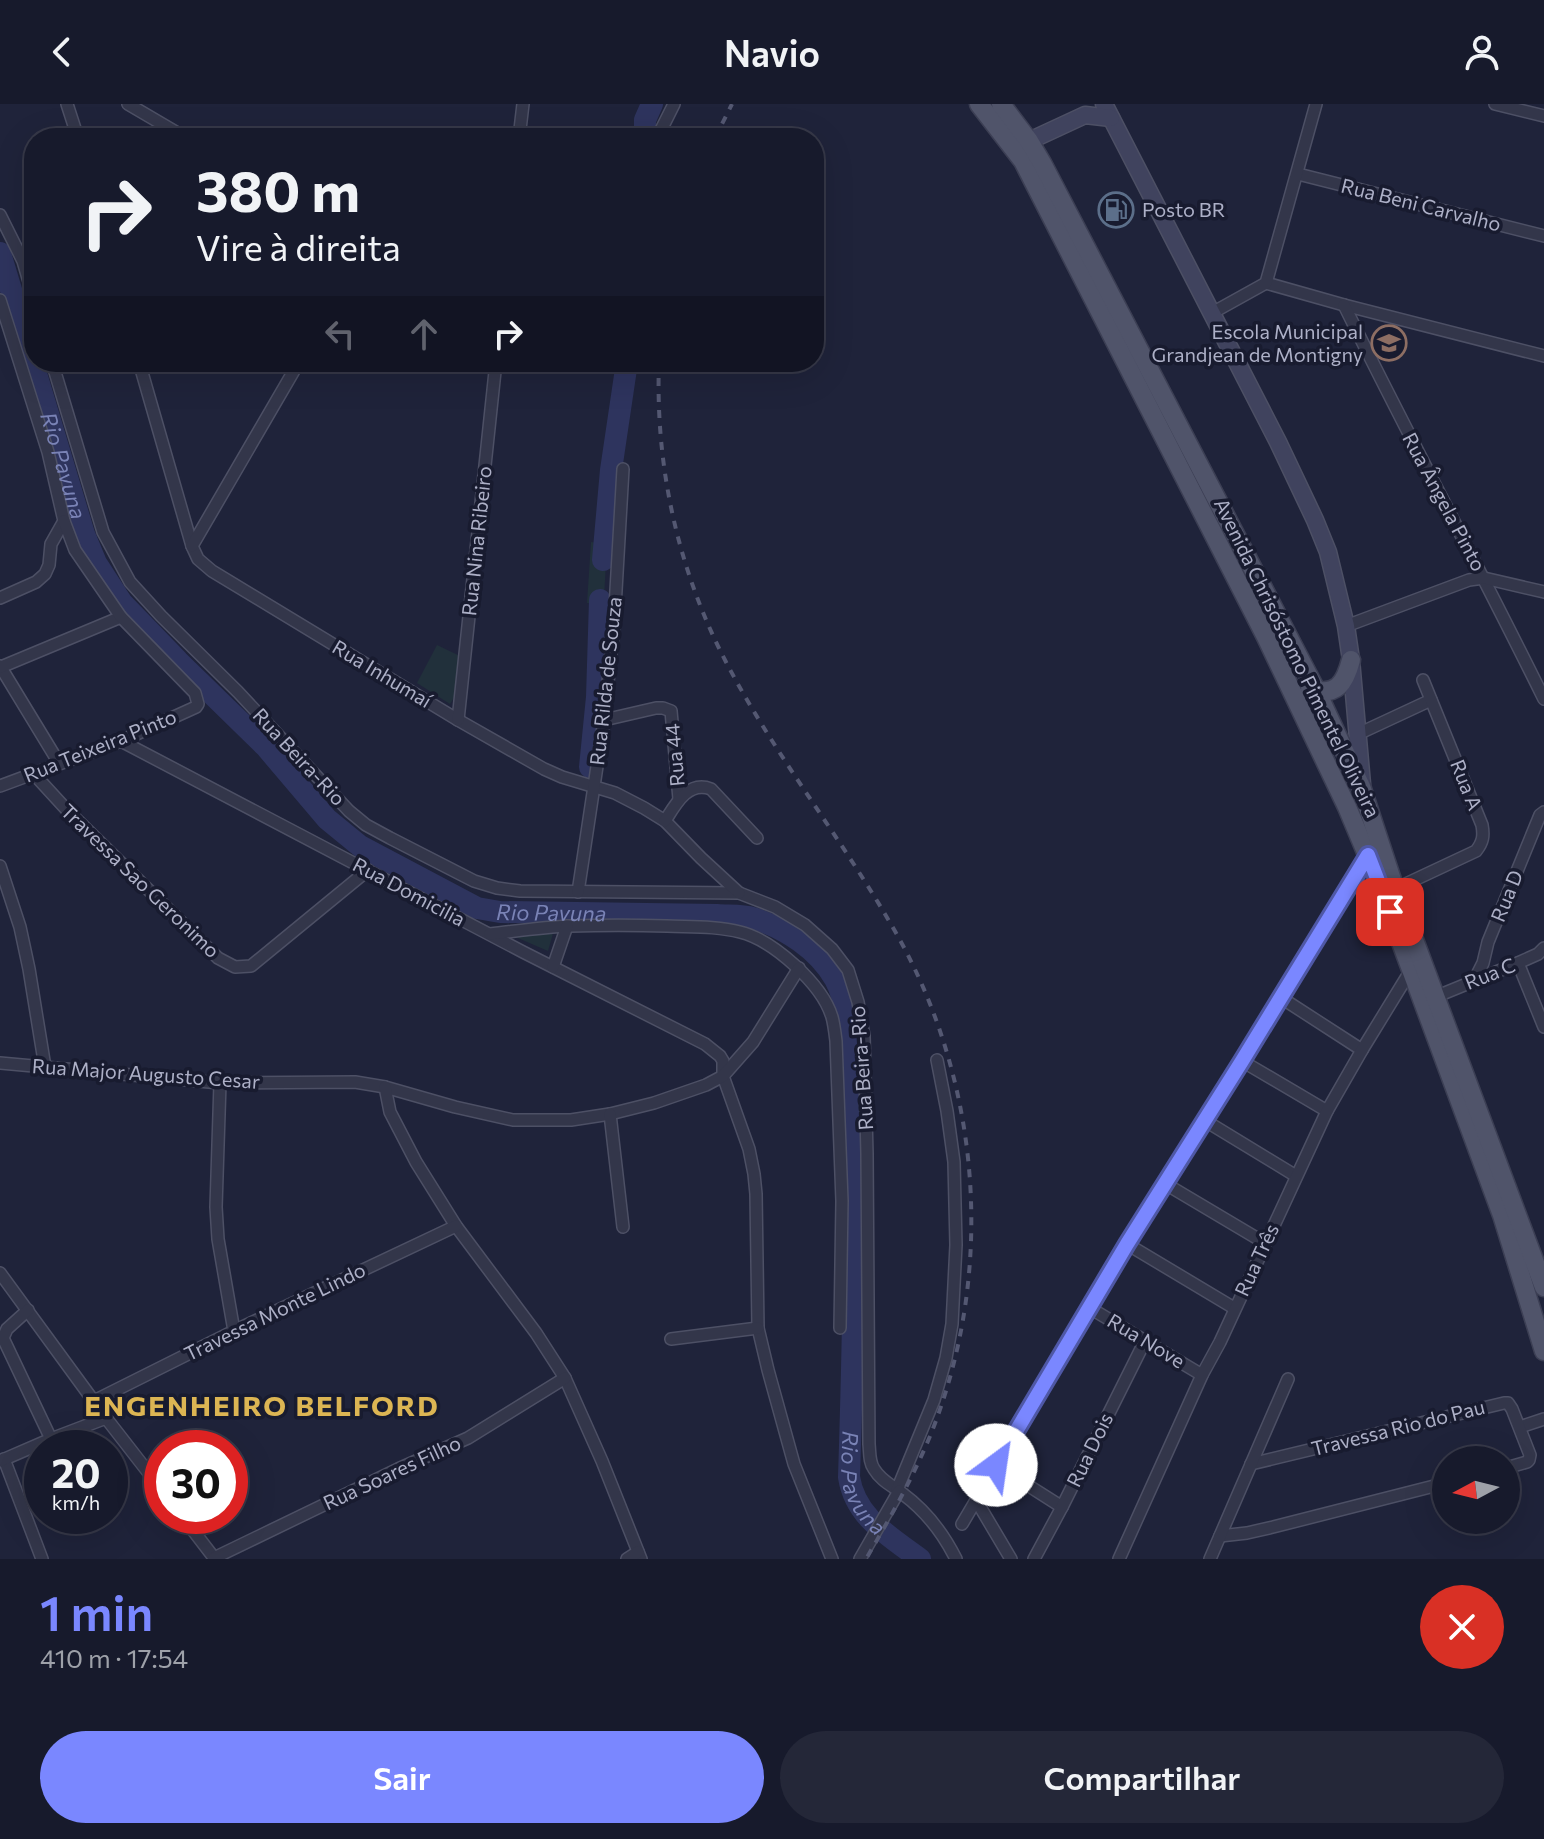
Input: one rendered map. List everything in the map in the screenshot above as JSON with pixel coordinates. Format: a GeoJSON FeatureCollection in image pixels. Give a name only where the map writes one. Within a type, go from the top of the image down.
{"type":"FeatureCollection","features":[{"type":"Feature","properties":{"kind":"main road","name":"Avenida Chrisóstomo Pimentel Oliveira"},"geometry":{"type":"LineString","coordinates":[[979,104],[1023,161],[1319,746],[1368,855],[1411,970],[1502,1215],[1544,1351]]}},
{"type":"Feature","properties":{"kind":"main road","name":"Avenida Chrisóstomo Pimentel Oliveira"},"geometry":{"type":"LineString","coordinates":[[1001,104],[1029,141],[1317,692],[1362,789],[1395,889],[1544,1287]]}},
{"type":"Feature","properties":{"kind":"main road"},"geometry":{"type":"LineString","coordinates":[[1023,161],[1029,141],[1088,109],[1108,111],[1278,442],[1328,552],[1351,660],[1362,789]]}},
{"type":"Feature","properties":{"kind":"main road"},"geometry":{"type":"LineString","coordinates":[[1272,649],[1298,684],[1317,692],[1327,692],[1344,682],[1351,660]]}},
{"type":"Feature","properties":{"kind":"street"},"geometry":{"type":"LineString","coordinates":[[67,104],[75,128]]}},
{"type":"Feature","properties":{"kind":"street"},"geometry":{"type":"LineString","coordinates":[[128,104],[169,128]]}},
{"type":"Feature","properties":{"kind":"street"},"geometry":{"type":"LineString","coordinates":[[520,128],[523,104]]}},
{"type":"Feature","properties":{"kind":"street"},"geometry":{"type":"LineString","coordinates":[[662,128],[674,104]]}},
{"type":"Feature","properties":{"kind":"street"},"geometry":{"type":"LineString","coordinates":[[1212,313],[1266,283],[1316,104]]}},
{"type":"Feature","properties":{"kind":"street"},"geometry":{"type":"LineString","coordinates":[[1495,104],[1544,116]]}},
{"type":"Feature","properties":{"kind":"street","name":"Rua Beni Carvalho"},"geometry":{"type":"LineString","coordinates":[[1298,174],[1544,236]]}},
{"type":"Feature","properties":{"kind":"street"},"geometry":{"type":"LineString","coordinates":[[0,215],[24,264]]}},
{"type":"Feature","properties":{"kind":"street"},"geometry":{"type":"LineString","coordinates":[[1266,283],[1544,356]]}},
{"type":"Feature","properties":{"kind":"street"},"geometry":{"type":"LineString","coordinates":[[0,300],[75,550],[121,617],[0,666],[59,763]]}},
{"type":"Feature","properties":{"kind":"street","name":"Rua Ângela Pinto"},"geometry":{"type":"LineString","coordinates":[[1344,305],[1544,699]]}},
{"type":"Feature","properties":{"kind":"street","name":"Rua Beira-Rio"},"geometry":{"type":"LineString","coordinates":[[55,372],[103,532],[130,582],[349,811],[366,825],[474,881],[497,888],[520,891],[739,893],[775,907],[805,925],[832,949],[848,970],[864,1036],[870,1462],[883,1480],[916,1505],[940,1530],[956,1559]]}},
{"type":"Feature","properties":{"kind":"street","name":"Rua Inhumaí"},"geometry":{"type":"LineString","coordinates":[[142,372],[198,559],[212,571],[544,769],[629,799],[665,821],[739,893]]}},
{"type":"Feature","properties":{"kind":"street"},"geometry":{"type":"LineString","coordinates":[[192,546],[293,372]]}},
{"type":"Feature","properties":{"kind":"street","name":"Rua Nina Ribeiro"},"geometry":{"type":"LineString","coordinates":[[458,720],[495,372]]}},
{"type":"Feature","properties":{"kind":"street","name":"Rua Rilda de Souza"},"geometry":{"type":"LineString","coordinates":[[578,892],[604,720],[614,625],[623,469]]}},
{"type":"Feature","properties":{"kind":"street"},"geometry":{"type":"LineString","coordinates":[[0,598],[36,582],[45,574],[51,544],[64,521]]}},
{"type":"Feature","properties":{"kind":"street"},"geometry":{"type":"LineString","coordinates":[[1346,626],[1469,580],[1484,578],[1544,592]]}},
{"type":"Feature","properties":{"kind":"street","name":"Rua Teixeira Pinto"},"geometry":{"type":"LineString","coordinates":[[0,786],[121,741],[196,707],[195,693],[121,617]]}},
{"type":"Feature","properties":{"kind":"street","name":"Rua A"},"geometry":{"type":"LineString","coordinates":[[1395,889],[1476,851],[1484,834],[1423,680]]}},
{"type":"Feature","properties":{"kind":"street"},"geometry":{"type":"LineString","coordinates":[[1358,734],[1431,700]]}},
{"type":"Feature","properties":{"kind":"street","name":"Rua 44"},"geometry":{"type":"LineString","coordinates":[[604,720],[656,708],[671,711],[679,799]]}},
{"type":"Feature","properties":{"kind":"street","name":"Rua Domicilia"},"geometry":{"type":"LineString","coordinates":[[121,741],[705,1044],[720,1056],[723,1076],[749,1149],[754,1174],[758,1328],[794,1464],[832,1559]]}},
{"type":"Feature","properties":{"kind":"street","name":"Travessa Sao Geronimo"},"geometry":{"type":"LineString","coordinates":[[33,773],[218,958],[235,967],[251,966],[368,870]]}},
{"type":"Feature","properties":{"kind":"street"},"geometry":{"type":"LineString","coordinates":[[665,821],[679,799],[695,788],[706,787],[757,838]]}},
{"type":"Feature","properties":{"kind":"street","name":"Rua D"},"geometry":{"type":"LineString","coordinates":[[1475,979],[1543,812]]}},
{"type":"Feature","properties":{"kind":"street"},"geometry":{"type":"LineString","coordinates":[[962,1524],[1164,1183],[1368,855]]}},
{"type":"Feature","properties":{"kind":"street"},"geometry":{"type":"LineString","coordinates":[[0,866],[20,927],[45,1067]]}},
{"type":"Feature","properties":{"kind":"street"},"geometry":{"type":"LineString","coordinates":[[553,967],[567,926]]}},
{"type":"Feature","properties":{"kind":"street"},"geometry":{"type":"LineString","coordinates":[[489,934],[567,926],[705,927],[743,932],[769,945],[799,968],[822,995],[832,1016],[836,1041],[842,1201],[840,1328]]}},
{"type":"Feature","properties":{"kind":"street","name":"Rua C"},"geometry":{"type":"LineString","coordinates":[[1435,997],[1518,963],[1544,948]]}},
{"type":"Feature","properties":{"kind":"street"},"geometry":{"type":"LineString","coordinates":[[1518,963],[1544,1027]]}},
{"type":"Feature","properties":{"kind":"street","name":"Rua Major Augusto Cesar"},"geometry":{"type":"LineString","coordinates":[[0,1063],[220,1083],[337,1081],[385,1087],[513,1120],[571,1120],[610,1114],[669,1098],[723,1076],[753,1042],[799,968]]}},
{"type":"Feature","properties":{"kind":"street","name":"Rua Três"},"geometry":{"type":"LineString","coordinates":[[1119,1559],[1327,1111],[1411,970]]}},
{"type":"Feature","properties":{"kind":"street"},"geometry":{"type":"LineString","coordinates":[[1280,997],[1362,1050]]}},
{"type":"Feature","properties":{"kind":"street"},"geometry":{"type":"LineString","coordinates":[[860,1559],[898,1490],[934,1400],[952,1324],[956,1245],[954,1162],[950,1123],[937,1060]]}},
{"type":"Feature","properties":{"kind":"street"},"geometry":{"type":"LineString","coordinates":[[1242,1061],[1327,1111]]}},
{"type":"Feature","properties":{"kind":"street"},"geometry":{"type":"LineString","coordinates":[[220,1083],[216,1207],[220,1252],[234,1331]]}},
{"type":"Feature","properties":{"kind":"street"},"geometry":{"type":"LineString","coordinates":[[385,1087],[390,1112],[400,1133],[456,1226],[536,1333],[565,1378],[640,1556],[627,1559]]}},
{"type":"Feature","properties":{"kind":"street"},"geometry":{"type":"LineString","coordinates":[[610,1114],[623,1227]]}},
{"type":"Feature","properties":{"kind":"street"},"geometry":{"type":"LineString","coordinates":[[1204,1120],[1296,1176]]}},
{"type":"Feature","properties":{"kind":"street"},"geometry":{"type":"LineString","coordinates":[[1164,1183],[1265,1243]]}},
{"type":"Feature","properties":{"kind":"street","name":"Travessa Monte Lindo"},"geometry":{"type":"LineString","coordinates":[[94,1401],[456,1226]]}},
{"type":"Feature","properties":{"kind":"street"},"geometry":{"type":"LineString","coordinates":[[1127,1244],[1234,1308]]}},
{"type":"Feature","properties":{"kind":"street"},"geometry":{"type":"LineString","coordinates":[[1,1275],[144,1467]]}},
{"type":"Feature","properties":{"kind":"street","name":"Rua Nove"},"geometry":{"type":"LineString","coordinates":[[1090,1308],[1202,1375]]}},
{"type":"Feature","properties":{"kind":"street"},"geometry":{"type":"LineString","coordinates":[[28,1310],[7,1329],[3,1338],[47,1430]]}},
{"type":"Feature","properties":{"kind":"street"},"geometry":{"type":"LineString","coordinates":[[671,1339],[758,1328]]}},
{"type":"Feature","properties":{"kind":"street","name":"Rua Dois"},"geometry":{"type":"LineString","coordinates":[[1034,1559],[1145,1341]]}},
{"type":"Feature","properties":{"kind":"street","name":"Rua Soares Filho"},"geometry":{"type":"LineString","coordinates":[[215,1558],[468,1438],[565,1378]]}},
{"type":"Feature","properties":{"kind":"street"},"geometry":{"type":"LineString","coordinates":[[1210,1559],[1288,1379]]}},
{"type":"Feature","properties":{"kind":"street","name":"Travessa Rio do Pau"},"geometry":{"type":"LineString","coordinates":[[1251,1464],[1501,1403],[1508,1403],[1520,1427]]}},
{"type":"Feature","properties":{"kind":"street"},"geometry":{"type":"LineString","coordinates":[[75,1430],[106,1418]]}},
{"type":"Feature","properties":{"kind":"street"},"geometry":{"type":"LineString","coordinates":[[1520,1463],[1529,1460],[1530,1455],[1520,1427],[1544,1419]]}},
{"type":"Feature","properties":{"kind":"street"},"geometry":{"type":"LineString","coordinates":[[24,1451],[2,1460],[42,1559]]}},
{"type":"Feature","properties":{"kind":"street"},"geometry":{"type":"LineString","coordinates":[[996,1465],[1062,1507]]}},
{"type":"Feature","properties":{"kind":"street"},"geometry":{"type":"LineString","coordinates":[[1220,1536],[1260,1530],[1432,1487]]}},
{"type":"Feature","properties":{"kind":"street"},"geometry":{"type":"LineString","coordinates":[[976,1500],[1011,1559]]}},
{"type":"Feature","properties":{"kind":"street"},"geometry":{"type":"LineString","coordinates":[[196,1534],[215,1558]]}},
{"type":"Feature","properties":{"kind":"shaded area"},"geometry":{"type":"Polygon","coordinates":[[[591,542],[600,543],[600,561],[606,562],[604,598],[597,598],[596,604],[587,603],[591,542]]]}},
{"type":"Feature","properties":{"kind":"shaded area"},"geometry":{"type":"Polygon","coordinates":[[[437,645],[460,656],[455,696],[450,704],[417,683],[437,645]]]}},
{"type":"Feature","properties":{"kind":"shaded area"},"geometry":{"type":"Polygon","coordinates":[[[554,930],[548,951],[511,935],[554,930]]]}},
{"type":"Feature","properties":{"kind":"waterway"},"geometry":{"type":"LineString","coordinates":[[645,128],[652,104]]}},
{"type":"Feature","properties":{"kind":"waterway","name":"Rio Pavuna"},"geometry":{"type":"LineString","coordinates":[[0,253],[24,333]]}},
{"type":"Feature","properties":{"kind":"waterway","name":"Rio Pavuna"},"geometry":{"type":"LineString","coordinates":[[36,372],[84,534],[96,563],[122,603],[266,747],[327,819],[360,846],[477,908],[500,912],[749,917],[789,934],[810,949],[828,968],[845,1007],[850,1057],[854,1244],[849,1477],[858,1503],[866,1514],[885,1533],[920,1559]]}},
{"type":"Feature","properties":{"kind":"waterway"},"geometry":{"type":"LineString","coordinates":[[603,560],[611,470],[626,372]]}},
{"type":"Feature","properties":{"kind":"waterway"},"geometry":{"type":"LineString","coordinates":[[590,767],[597,697],[600,600]]}},
{"type":"Feature","properties":{"kind":"railway"},"geometry":{"type":"LineString","coordinates":[[720,128],[732,104]]}},
{"type":"Feature","properties":{"kind":"railway"},"geometry":{"type":"LineString","coordinates":[[659,372],[661,440],[673,516],[709,627],[765,729],[892,926],[922,984],[944,1044],[960,1107],[969,1171],[971,1236],[966,1300],[954,1364],[919,1461],[866,1559]]}},
{"type":"Feature","properties":{"kind":"place","name":"Posto BR"},"geometry":{"type":"Point","coordinates":[1116,210]}},
{"type":"Feature","properties":{"kind":"place","name":"Escola Municipal Grandjean de Montigny"},"geometry":{"type":"Point","coordinates":[1389,343]}},
{"type":"Feature","properties":{"kind":"district","name":"ENGENHEIRO BELFORD"},"geometry":{"type":"Point","coordinates":[262,1406]}},
{"type":"Feature","properties":{"kind":"route"},"geometry":{"type":"LineString","coordinates":[[996,1465],[1127,1244],[1368,855],[1390,912]]}}]}
